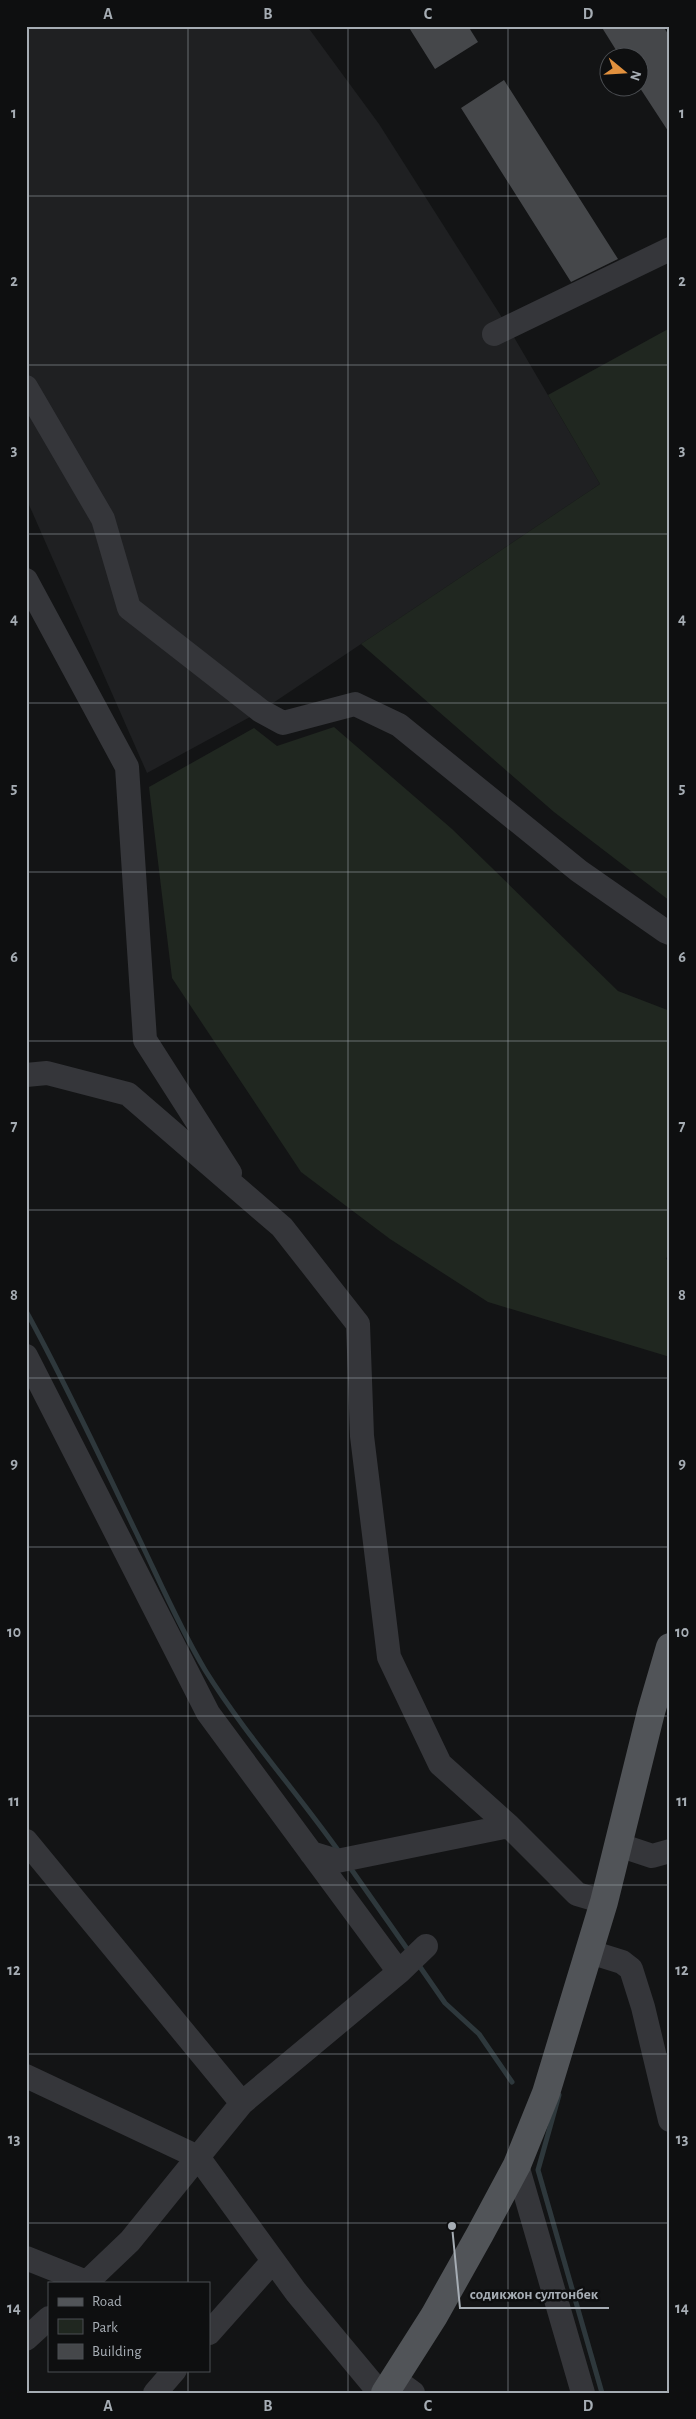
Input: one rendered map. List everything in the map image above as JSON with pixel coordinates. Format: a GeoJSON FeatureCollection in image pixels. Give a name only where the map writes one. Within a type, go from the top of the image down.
{"type":"FeatureCollection","features":[{"type":"Feature","properties":{"kind":"main road"},"geometry":{"type":"LineString","coordinates":[[393,2389],[517,2165],[546,2093],[604,1902],[651,1712],[670,1646]]}},
{"type":"Feature","properties":{"kind":"street"},"geometry":{"type":"LineString","coordinates":[[494,334],[670,249]]}},
{"type":"Feature","properties":{"kind":"street"},"geometry":{"type":"LineString","coordinates":[[26,387],[103,518],[129,608],[261,711],[283,723],[355,704],[400,725],[579,871],[665,931],[670,932]]}},
{"type":"Feature","properties":{"kind":"street"},"geometry":{"type":"LineString","coordinates":[[26,580],[127,767],[145,1040],[245,1197]]}},
{"type":"Feature","properties":{"kind":"street"},"geometry":{"type":"LineString","coordinates":[[26,1075],[47,1073],[128,1094],[282,1227],[358,1324],[362,1436],[389,1657],[440,1764],[509,1826],[577,1894],[604,1902]]}},
{"type":"Feature","properties":{"kind":"street"},"geometry":{"type":"LineString","coordinates":[[26,1356],[208,1712],[311,1853],[403,1968]]}},
{"type":"Feature","properties":{"kind":"street"},"geometry":{"type":"LineString","coordinates":[[311,1853],[347,1859],[509,1826]]}},
{"type":"Feature","properties":{"kind":"street"},"geometry":{"type":"LineString","coordinates":[[26,1841],[242,2103]]}},
{"type":"Feature","properties":{"kind":"street"},"geometry":{"type":"LineString","coordinates":[[619,1845],[652,1856],[670,1851]]}},
{"type":"Feature","properties":{"kind":"street"},"geometry":{"type":"LineString","coordinates":[[87,2282],[130,2241],[242,2103],[426,1947]]}},
{"type":"Feature","properties":{"kind":"street"},"geometry":{"type":"LineString","coordinates":[[590,1952],[622,1962],[631,1970],[643,2007],[670,2120]]}},
{"type":"Feature","properties":{"kind":"street"},"geometry":{"type":"LineString","coordinates":[[26,2076],[198,2157],[296,2292],[393,2389]]}},
{"type":"Feature","properties":{"kind":"street"},"geometry":{"type":"LineString","coordinates":[[517,2165],[583,2393]]}},
{"type":"Feature","properties":{"kind":"street"},"geometry":{"type":"LineString","coordinates":[[26,2258],[84,2282]]}},
{"type":"Feature","properties":{"kind":"street"},"geometry":{"type":"LineString","coordinates":[[210,2332],[273,2260]]}},
{"type":"Feature","properties":{"kind":"street"},"geometry":{"type":"LineString","coordinates":[[26,2339],[48,2319]]}},
{"type":"Feature","properties":{"kind":"street"},"geometry":{"type":"LineString","coordinates":[[156,2393],[173,2372]]}},
{"type":"Feature","properties":{"kind":"shaded area"},"geometry":{"type":"Polygon","coordinates":[[[26,26],[307,26],[379,124],[508,327],[600,484],[261,711],[147,773],[26,498],[26,26]]]}},
{"type":"Feature","properties":{"kind":"green space"},"geometry":{"type":"Polygon","coordinates":[[[670,328],[670,901],[554,812],[361,644],[600,484],[548,395],[670,328]]]}},
{"type":"Feature","properties":{"kind":"green space"},"geometry":{"type":"Polygon","coordinates":[[[334,727],[452,829],[618,991],[670,1011],[670,1250],[666,1259],[670,1261],[670,1357],[488,1302],[390,1239],[301,1172],[172,978],[149,787],[254,728],[277,746],[334,727]]]}},
{"type":"Feature","properties":{"kind":"building"},"geometry":{"type":"Polygon","coordinates":[[[408,26],[468,26],[478,42],[435,69],[408,26]]]}},
{"type":"Feature","properties":{"kind":"building"},"geometry":{"type":"Polygon","coordinates":[[[601,26],[663,26],[670,37],[670,134],[646,98],[648,98],[648,48],[615,48],[601,26]]]}},
{"type":"Feature","properties":{"kind":"building"},"geometry":{"type":"Polygon","coordinates":[[[504,80],[618,259],[571,282],[461,108],[504,80]]]}},
{"type":"Feature","properties":{"kind":"waterway"},"geometry":{"type":"LineString","coordinates":[[26,1311],[82,1419],[195,1653],[220,1694],[340,1853]]}},
{"type":"Feature","properties":{"kind":"waterway"},"geometry":{"type":"LineString","coordinates":[[349,1866],[410,1953]]}},
{"type":"Feature","properties":{"kind":"waterway"},"geometry":{"type":"LineString","coordinates":[[418,1964],[445,2003],[479,2034],[512,2082]]}},
{"type":"Feature","properties":{"kind":"waterway"},"geometry":{"type":"LineString","coordinates":[[559,2095],[538,2170],[602,2393]]}},
{"type":"Feature","properties":{"kind":"place","name":"содикжон султонбек"},"geometry":{"type":"Point","coordinates":[452,2226]}}]}
